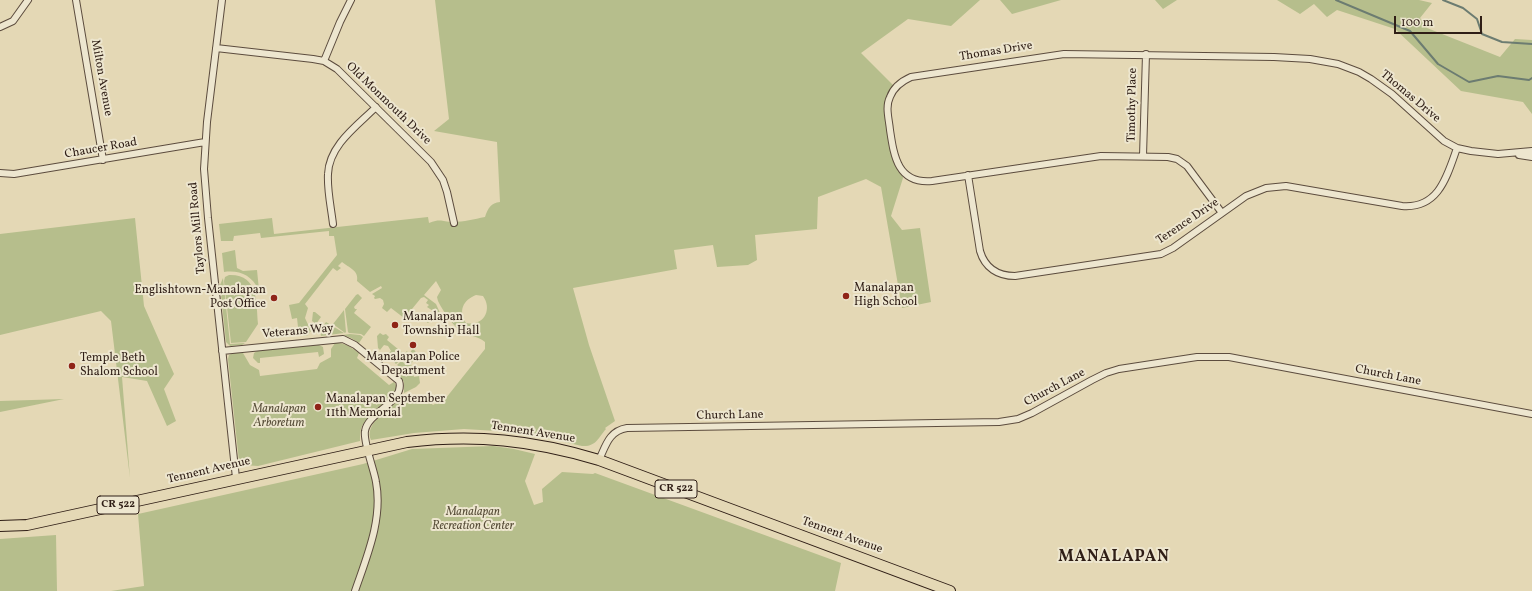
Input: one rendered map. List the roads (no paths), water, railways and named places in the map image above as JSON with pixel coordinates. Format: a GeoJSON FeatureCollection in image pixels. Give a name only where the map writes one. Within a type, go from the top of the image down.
{"type":"FeatureCollection","features":[{"type":"Feature","properties":{"kind":"main road","name":"Tennent Avenue"},"geometry":{"type":"LineString","coordinates":[[0,526],[27,525],[236,478],[407,442],[431,439],[488,438],[536,444],[599,460],[950,591]]}},
{"type":"Feature","properties":{"kind":"street"},"geometry":{"type":"LineString","coordinates":[[0,27],[13,21],[28,0]]}},
{"type":"Feature","properties":{"kind":"street","name":"Milton Avenue"},"geometry":{"type":"LineString","coordinates":[[76,0],[104,160]]}},
{"type":"Feature","properties":{"kind":"street","name":"Taylors Mill Road"},"geometry":{"type":"LineString","coordinates":[[222,0],[204,169],[236,478]]}},
{"type":"Feature","properties":{"kind":"street"},"geometry":{"type":"LineString","coordinates":[[324,61],[351,0]]}},
{"type":"Feature","properties":{"kind":"street","name":"Old Monmouth Drive"},"geometry":{"type":"LineString","coordinates":[[216,48],[324,61],[337,69],[425,155],[436,169],[447,192],[454,223]]}},
{"type":"Feature","properties":{"kind":"street","name":"Thomas Drive"},"geometry":{"type":"LineString","coordinates":[[1222,213],[1190,169],[1181,161],[1168,157],[1101,156],[932,181],[918,180],[908,176],[898,166],[887,110],[890,95],[900,82],[916,76],[1064,54],[1146,54],[1322,60],[1359,72],[1382,86],[1440,137],[1457,148],[1486,154],[1513,154],[1532,151]]}},
{"type":"Feature","properties":{"kind":"street","name":"Timothy Place"},"geometry":{"type":"LineString","coordinates":[[1143,156],[1146,54]]}},
{"type":"Feature","properties":{"kind":"street"},"geometry":{"type":"LineString","coordinates":[[333,224],[328,174],[330,163],[342,141],[376,107]]}},
{"type":"Feature","properties":{"kind":"street","name":"Chaucer Road"},"geometry":{"type":"LineString","coordinates":[[0,173],[14,174],[206,142]]}},
{"type":"Feature","properties":{"kind":"street","name":"Terence Drive"},"geometry":{"type":"LineString","coordinates":[[968,176],[981,254],[984,261],[991,269],[1002,275],[1027,275],[1161,254],[1173,248],[1254,192],[1266,188],[1279,186],[1293,187],[1402,206],[1418,205],[1434,196],[1441,188],[1457,148]]}},
{"type":"Feature","properties":{"kind":"street","name":"Thomas Drive"},"geometry":{"type":"LineString","coordinates":[[1513,154],[1532,157]]}},
{"type":"Feature","properties":{"kind":"street","name":"Veterans Way"},"geometry":{"type":"LineString","coordinates":[[222,351],[339,339],[351,342],[398,380],[400,385],[398,394],[366,426],[365,436],[368,450]]}},
{"type":"Feature","properties":{"kind":"street","name":"Church Lane"},"geometry":{"type":"LineString","coordinates":[[599,460],[609,438],[618,430],[627,428],[999,422],[1018,419],[1106,373],[1143,365],[1208,356],[1229,357],[1532,414]]}},
{"type":"Feature","properties":{"kind":"street"},"geometry":{"type":"LineString","coordinates":[[355,591],[372,544],[378,503],[376,482],[368,450]]}},
{"type":"Feature","properties":{"kind":"waterway"},"geometry":{"type":"LineString","coordinates":[[1336,0],[1410,31],[1438,64],[1469,82],[1498,76],[1529,80],[1532,78]]}},
{"type":"Feature","properties":{"kind":"waterway"},"geometry":{"type":"LineString","coordinates":[[1443,0],[1463,8],[1477,19],[1482,34],[1502,42],[1532,44]]}},
{"type":"Feature","properties":{"kind":"place","name":"Manalapan High School"},"geometry":{"type":"Point","coordinates":[846,296]}},
{"type":"Feature","properties":{"kind":"place","name":"Englishtown-Manalapan Post Office"},"geometry":{"type":"Point","coordinates":[274,298]}},
{"type":"Feature","properties":{"kind":"place","name":"Manalapan Township Hall"},"geometry":{"type":"Point","coordinates":[395,325]}},
{"type":"Feature","properties":{"kind":"place","name":"Manalapan Police Department"},"geometry":{"type":"Point","coordinates":[413,345]}},
{"type":"Feature","properties":{"kind":"place","name":"Temple Beth Shalom School"},"geometry":{"type":"Point","coordinates":[72,366]}},
{"type":"Feature","properties":{"kind":"place","name":"Manalapan September 11th Memorial"},"geometry":{"type":"Point","coordinates":[318,407]}},
{"type":"Feature","properties":{"kind":"district","name":"MANALAPAN"},"geometry":{"type":"Point","coordinates":[1114,558]}},
{"type":"Feature","properties":{"kind":"park label","name":"Manalapan Arboretum"},"geometry":{"type":"Point","coordinates":[279,417]}},
{"type":"Feature","properties":{"kind":"park label","name":"Manalapan Recreation Center"},"geometry":{"type":"Point","coordinates":[473,520]}}]}
